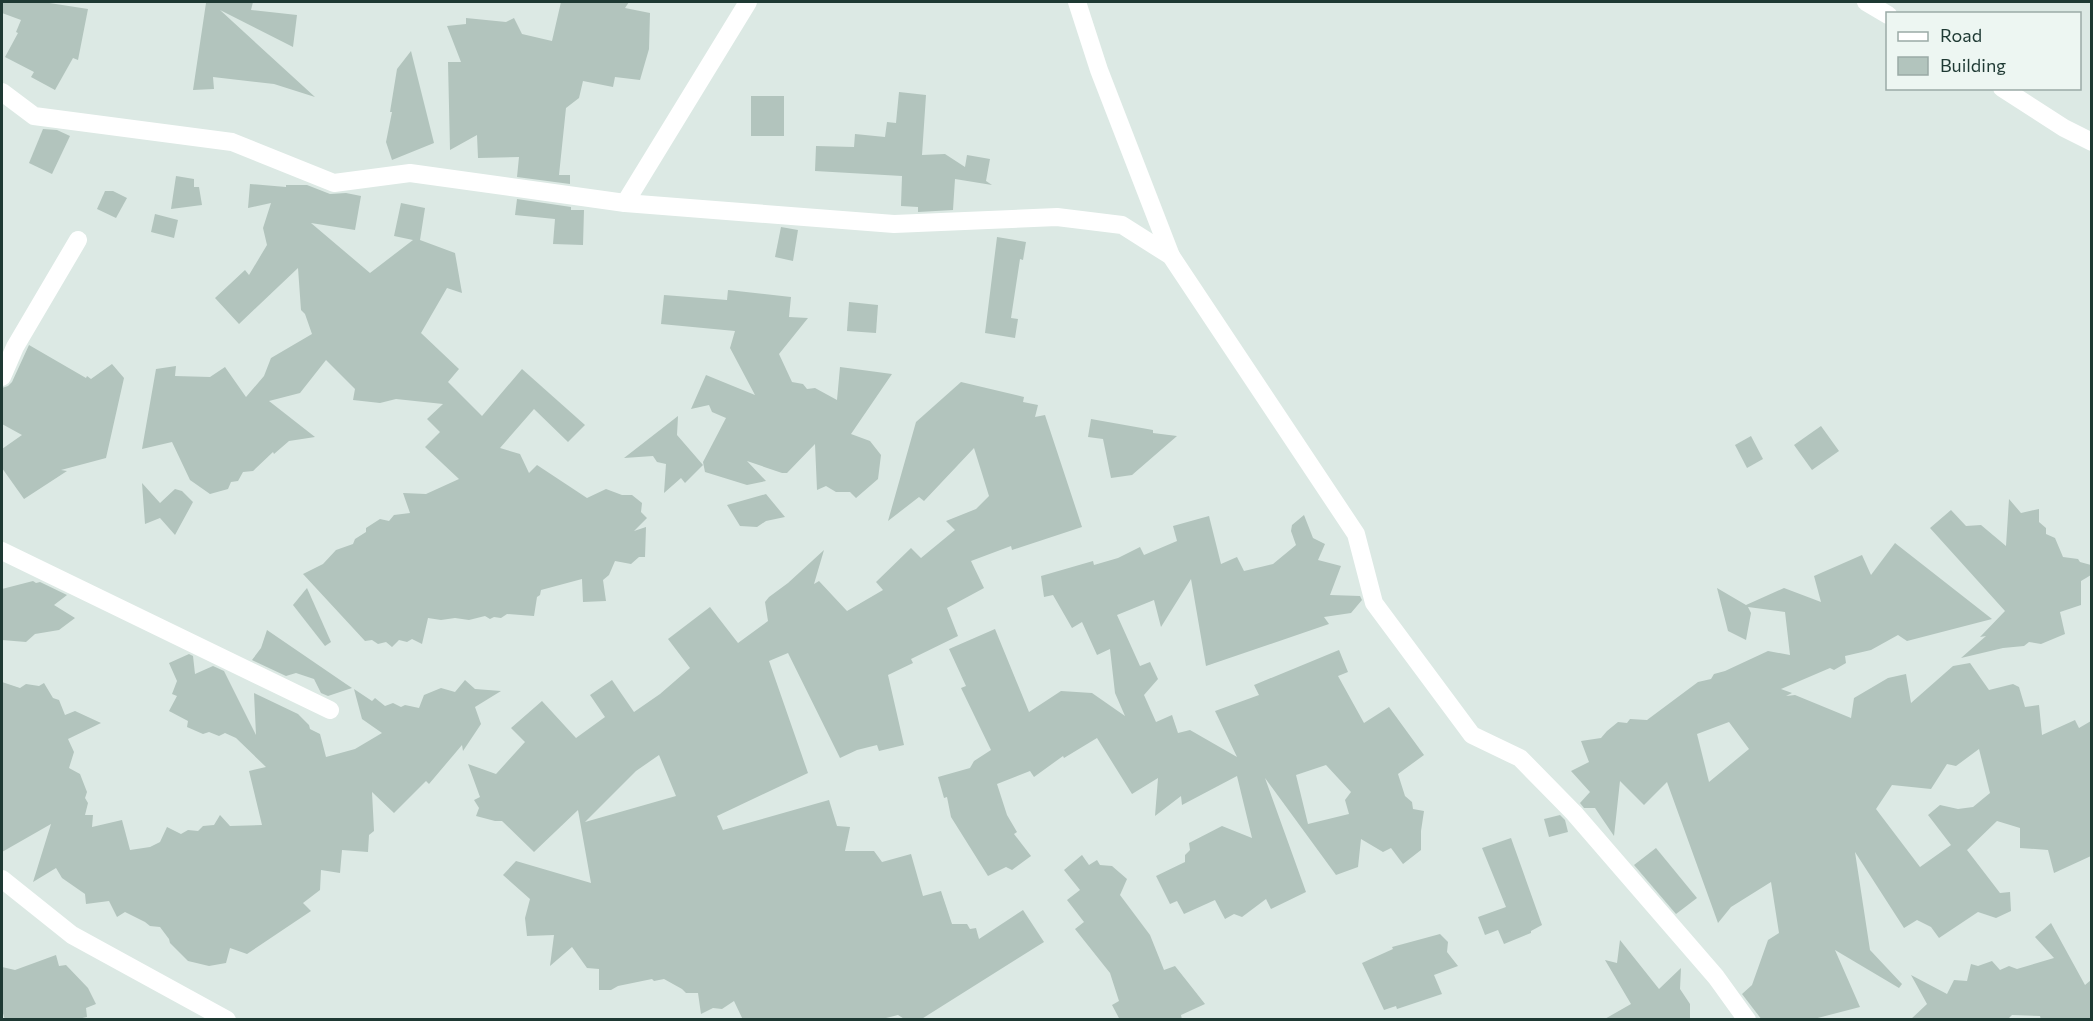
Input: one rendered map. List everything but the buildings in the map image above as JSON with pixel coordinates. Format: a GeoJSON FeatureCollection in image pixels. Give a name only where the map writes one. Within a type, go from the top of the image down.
{"type":"FeatureCollection","features":[{"type":"Feature","properties":{"kind":"street"},"geometry":{"type":"LineString","coordinates":[[625,204],[748,2]]}},
{"type":"Feature","properties":{"kind":"street"},"geometry":{"type":"LineString","coordinates":[[1077,2],[1099,70],[1171,256],[1356,534],[1374,603],[1472,735],[1520,758],[1574,813],[1716,977],[1747,1020]]}},
{"type":"Feature","properties":{"kind":"street"},"geometry":{"type":"LineString","coordinates":[[1866,2],[1886,14]]}},
{"type":"Feature","properties":{"kind":"street"},"geometry":{"type":"LineString","coordinates":[[2005,90],[2064,128],[2091,142]]}},
{"type":"Feature","properties":{"kind":"street"},"geometry":{"type":"LineString","coordinates":[[2,92],[34,116],[232,142],[333,183],[410,173],[625,204],[894,224],[1057,217],[1122,225],[1171,256]]}},
{"type":"Feature","properties":{"kind":"street"},"geometry":{"type":"LineString","coordinates":[[2,374],[15,347],[78,240]]}},
{"type":"Feature","properties":{"kind":"street"},"geometry":{"type":"LineString","coordinates":[[2,551],[330,710]]}},
{"type":"Feature","properties":{"kind":"street"},"geometry":{"type":"LineString","coordinates":[[2,879],[72,935],[226,1020]]}}]}
